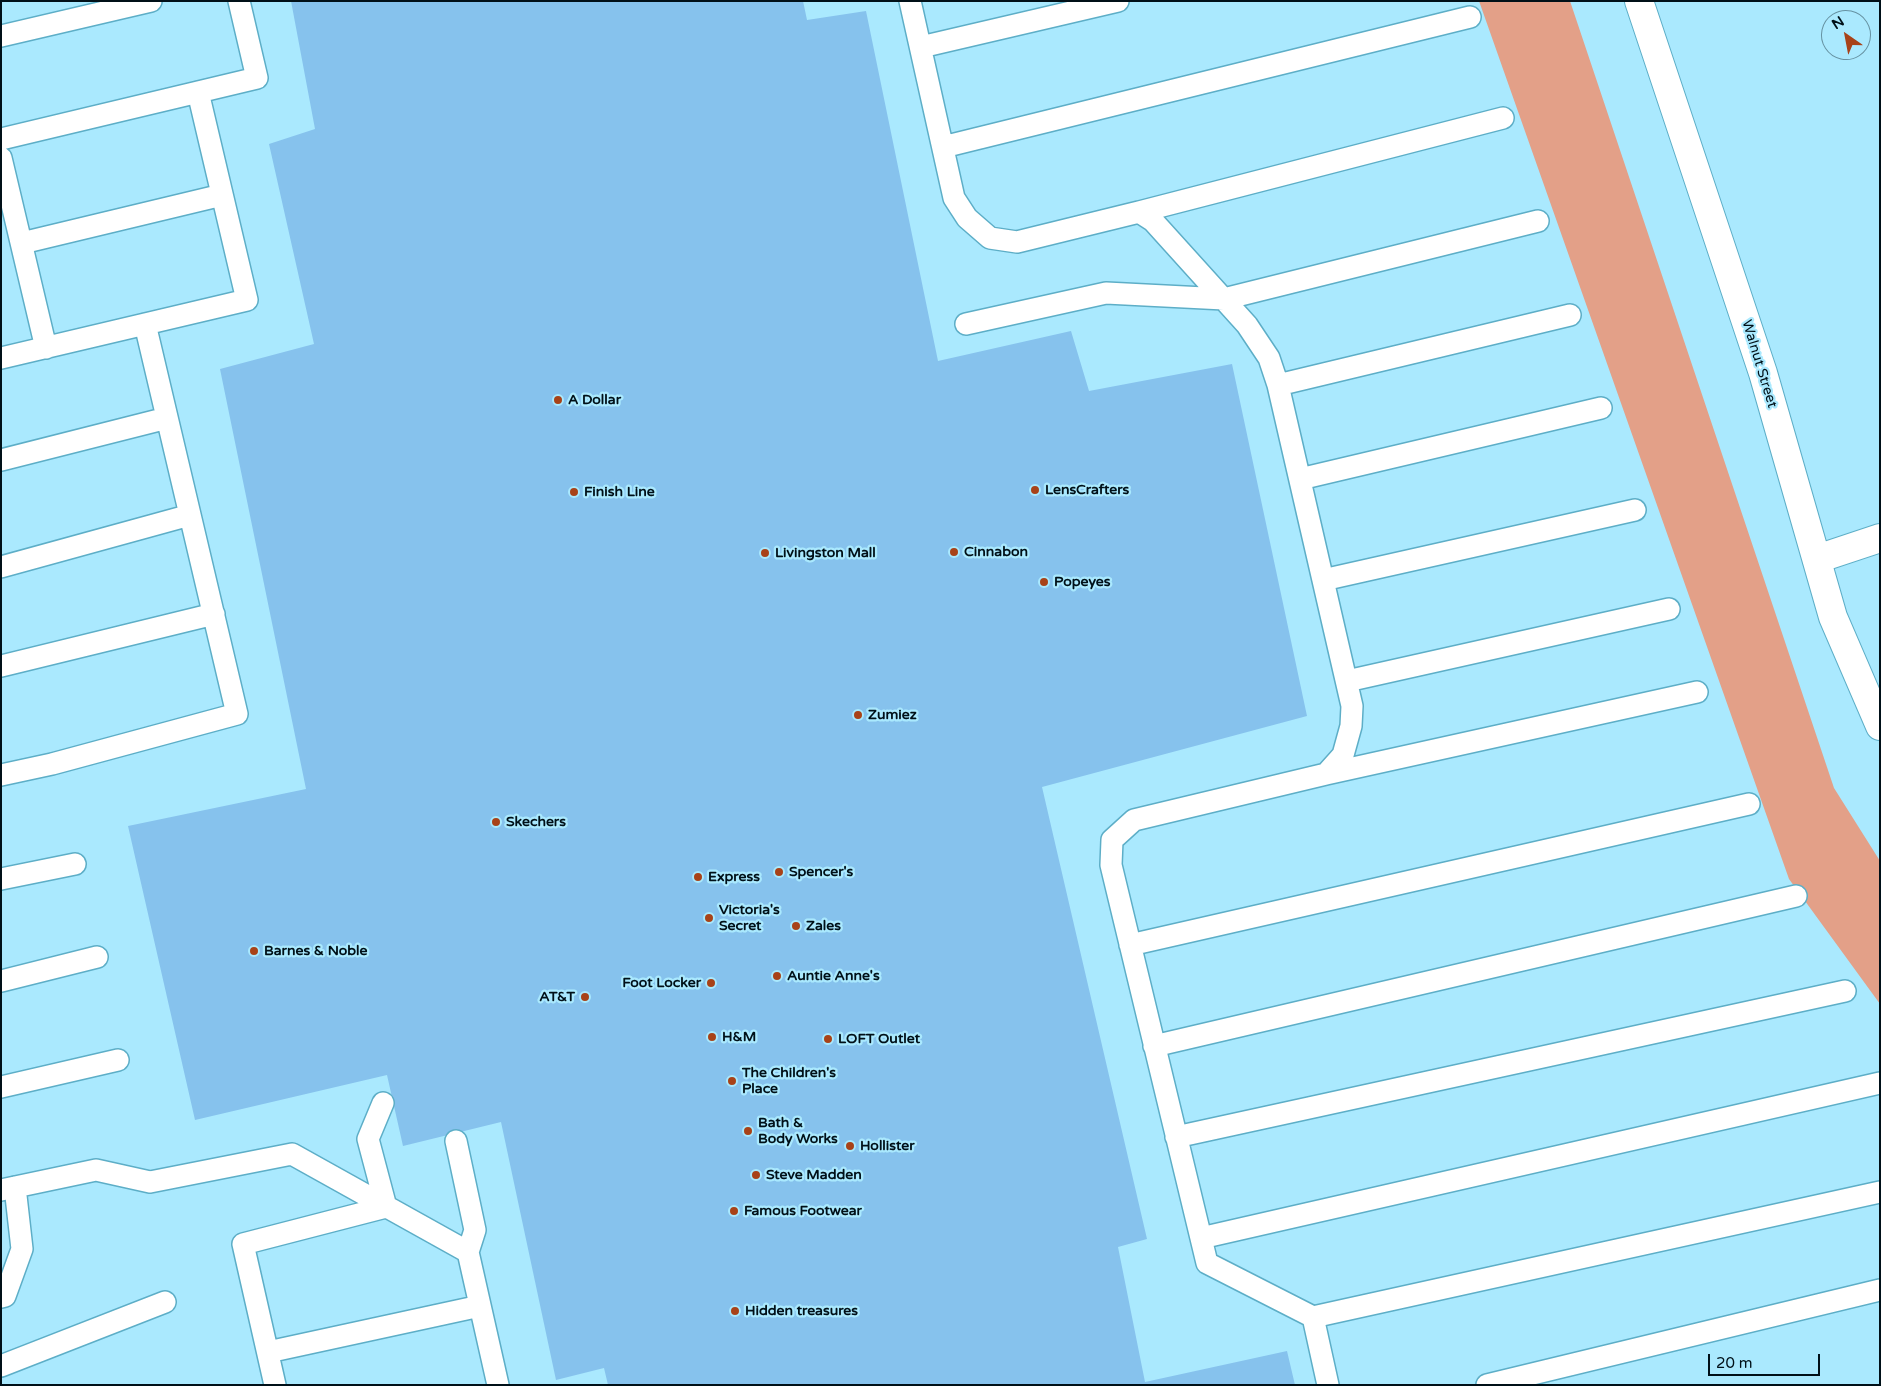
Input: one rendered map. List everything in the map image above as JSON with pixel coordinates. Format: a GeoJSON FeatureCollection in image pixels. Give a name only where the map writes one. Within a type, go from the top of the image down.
{"type":"FeatureCollection","features":[{"type":"Feature","properties":{"kind":"street","name":"Walnut Street"},"geometry":{"type":"LineString","coordinates":[[1639,1],[1763,373],[1834,616],[1880,726]]}},
{"type":"Feature","properties":{"kind":"street"},"geometry":{"type":"LineString","coordinates":[[1817,559],[1880,538]]}},
{"type":"Feature","properties":{"kind":"lane"},"geometry":{"type":"LineString","coordinates":[[1,36],[151,1]]}},
{"type":"Feature","properties":{"kind":"lane"},"geometry":{"type":"LineString","coordinates":[[1,139],[257,78],[239,1]]}},
{"type":"Feature","properties":{"kind":"lane"},"geometry":{"type":"LineString","coordinates":[[910,1],[954,198],[967,218],[990,238],[1017,242],[1504,118]]}},
{"type":"Feature","properties":{"kind":"lane"},"geometry":{"type":"LineString","coordinates":[[921,48],[1118,1]]}},
{"type":"Feature","properties":{"kind":"lane"},"geometry":{"type":"LineString","coordinates":[[943,147],[1470,17]]}},
{"type":"Feature","properties":{"kind":"lane"},"geometry":{"type":"LineString","coordinates":[[1,358],[247,300],[198,92]]}},
{"type":"Feature","properties":{"kind":"lane"},"geometry":{"type":"LineString","coordinates":[[1,158],[46,348]]}},
{"type":"Feature","properties":{"kind":"lane"},"geometry":{"type":"LineString","coordinates":[[22,243],[222,196]]}},
{"type":"Feature","properties":{"kind":"lane"},"geometry":{"type":"LineString","coordinates":[[1139,212],[1153,221],[1247,325],[1269,358],[1278,385],[1352,706],[1352,726],[1343,755],[1326,774]]}},
{"type":"Feature","properties":{"kind":"lane"},"geometry":{"type":"LineString","coordinates":[[966,324],[1106,293],[1224,299],[1538,221]]}},
{"type":"Feature","properties":{"kind":"lane"},"geometry":{"type":"LineString","coordinates":[[1278,385],[1570,315]]}},
{"type":"Feature","properties":{"kind":"lane"},"geometry":{"type":"LineString","coordinates":[[1,775],[52,764],[237,714],[145,324]]}},
{"type":"Feature","properties":{"kind":"lane"},"geometry":{"type":"LineString","coordinates":[[1300,479],[1601,408]]}},
{"type":"Feature","properties":{"kind":"lane"},"geometry":{"type":"LineString","coordinates":[[1,460],[167,418]]}},
{"type":"Feature","properties":{"kind":"lane"},"geometry":{"type":"LineString","coordinates":[[1323,580],[1635,510]]}},
{"type":"Feature","properties":{"kind":"lane"},"geometry":{"type":"LineString","coordinates":[[1,567],[190,515]]}},
{"type":"Feature","properties":{"kind":"lane"},"geometry":{"type":"LineString","coordinates":[[1346,681],[1669,609]]}},
{"type":"Feature","properties":{"kind":"lane"},"geometry":{"type":"LineString","coordinates":[[1,666],[214,614]]}},
{"type":"Feature","properties":{"kind":"lane"},"geometry":{"type":"LineString","coordinates":[[1697,692],[1326,774],[1134,820],[1112,840],[1110,865],[1207,1263],[1313,1317],[1880,1192]]}},
{"type":"Feature","properties":{"kind":"lane"},"geometry":{"type":"LineString","coordinates":[[1130,945],[1748,804]]}},
{"type":"Feature","properties":{"kind":"lane"},"geometry":{"type":"LineString","coordinates":[[1,879],[75,864]]}},
{"type":"Feature","properties":{"kind":"lane"},"geometry":{"type":"LineString","coordinates":[[1154,1046],[1796,896]]}},
{"type":"Feature","properties":{"kind":"lane"},"geometry":{"type":"LineString","coordinates":[[1,981],[97,957]]}},
{"type":"Feature","properties":{"kind":"lane"},"geometry":{"type":"LineString","coordinates":[[1176,1137],[1845,991]]}},
{"type":"Feature","properties":{"kind":"lane"},"geometry":{"type":"LineString","coordinates":[[1,1087],[118,1060]]}},
{"type":"Feature","properties":{"kind":"lane"},"geometry":{"type":"LineString","coordinates":[[1201,1238],[1880,1083]]}},
{"type":"Feature","properties":{"kind":"lane"},"geometry":{"type":"LineString","coordinates":[[383,1104],[368,1139],[386,1207]]}},
{"type":"Feature","properties":{"kind":"lane"},"geometry":{"type":"LineString","coordinates":[[456,1141],[475,1230],[468,1252],[498,1385]]}},
{"type":"Feature","properties":{"kind":"lane"},"geometry":{"type":"LineString","coordinates":[[1,1298],[5,1296],[22,1249],[8,1189],[96,1170],[150,1182],[292,1154],[468,1252]]}},
{"type":"Feature","properties":{"kind":"lane"},"geometry":{"type":"LineString","coordinates":[[276,1385],[243,1244],[386,1207]]}},
{"type":"Feature","properties":{"kind":"lane"},"geometry":{"type":"LineString","coordinates":[[1487,1385],[1880,1290]]}},
{"type":"Feature","properties":{"kind":"lane"},"geometry":{"type":"LineString","coordinates":[[1,1366],[165,1302]]}},
{"type":"Feature","properties":{"kind":"lane"},"geometry":{"type":"LineString","coordinates":[[268,1352],[480,1306]]}},
{"type":"Feature","properties":{"kind":"lane"},"geometry":{"type":"LineString","coordinates":[[1313,1317],[1328,1385]]}},
{"type":"Feature","properties":{"kind":"shaded area"},"geometry":{"type":"Polygon","coordinates":[[[1479,1],[1570,1],[1834,788],[1880,861],[1880,1004],[1789,879],[1479,1]]]}},
{"type":"Feature","properties":{"kind":"building","name":"Livingston Mall"},"geometry":{"type":"Polygon","coordinates":[[[291,1],[803,1],[807,20],[866,11],[938,361],[1071,331],[1089,391],[1232,364],[1307,716],[1042,787],[1147,1239],[1118,1247],[1145,1382],[1287,1351],[1295,1385],[608,1385],[604,1368],[556,1380],[501,1122],[403,1146],[387,1075],[195,1120],[128,826],[306,789],[220,369],[314,344],[269,144],[315,129],[291,1]]]}},
{"type":"Feature","properties":{"kind":"place","name":"A Dollar"},"geometry":{"type":"Point","coordinates":[558,400]}},
{"type":"Feature","properties":{"kind":"place","name":"LensCrafters"},"geometry":{"type":"Point","coordinates":[1035,490]}},
{"type":"Feature","properties":{"kind":"place","name":"Finish Line"},"geometry":{"type":"Point","coordinates":[574,492]}},
{"type":"Feature","properties":{"kind":"place","name":"Cinnabon"},"geometry":{"type":"Point","coordinates":[954,552]}},
{"type":"Feature","properties":{"kind":"place","name":"Livingston Mall"},"geometry":{"type":"Point","coordinates":[765,553]}},
{"type":"Feature","properties":{"kind":"place","name":"Popeyes"},"geometry":{"type":"Point","coordinates":[1044,582]}},
{"type":"Feature","properties":{"kind":"place","name":"Zumiez"},"geometry":{"type":"Point","coordinates":[858,715]}},
{"type":"Feature","properties":{"kind":"place","name":"Skechers"},"geometry":{"type":"Point","coordinates":[496,822]}},
{"type":"Feature","properties":{"kind":"place","name":"Spencer's"},"geometry":{"type":"Point","coordinates":[779,872]}},
{"type":"Feature","properties":{"kind":"place","name":"Express"},"geometry":{"type":"Point","coordinates":[698,877]}},
{"type":"Feature","properties":{"kind":"place","name":"Victoria's Secret"},"geometry":{"type":"Point","coordinates":[709,918]}},
{"type":"Feature","properties":{"kind":"place","name":"Zales"},"geometry":{"type":"Point","coordinates":[796,926]}},
{"type":"Feature","properties":{"kind":"place","name":"Barnes & Noble"},"geometry":{"type":"Point","coordinates":[254,951]}},
{"type":"Feature","properties":{"kind":"place","name":"Auntie Anne's"},"geometry":{"type":"Point","coordinates":[777,976]}},
{"type":"Feature","properties":{"kind":"place","name":"Foot Locker"},"geometry":{"type":"Point","coordinates":[711,983]}},
{"type":"Feature","properties":{"kind":"place","name":"AT&T"},"geometry":{"type":"Point","coordinates":[585,997]}},
{"type":"Feature","properties":{"kind":"place","name":"H&M"},"geometry":{"type":"Point","coordinates":[712,1037]}},
{"type":"Feature","properties":{"kind":"place","name":"LOFT Outlet"},"geometry":{"type":"Point","coordinates":[828,1039]}},
{"type":"Feature","properties":{"kind":"place","name":"The Children's Place"},"geometry":{"type":"Point","coordinates":[732,1081]}},
{"type":"Feature","properties":{"kind":"place","name":"Bath & Body Works"},"geometry":{"type":"Point","coordinates":[748,1131]}},
{"type":"Feature","properties":{"kind":"place","name":"Hollister"},"geometry":{"type":"Point","coordinates":[850,1146]}},
{"type":"Feature","properties":{"kind":"place","name":"Steve Madden"},"geometry":{"type":"Point","coordinates":[756,1175]}},
{"type":"Feature","properties":{"kind":"place","name":"Famous Footwear"},"geometry":{"type":"Point","coordinates":[734,1211]}},
{"type":"Feature","properties":{"kind":"place","name":"Hidden treasures"},"geometry":{"type":"Point","coordinates":[735,1311]}}]}
